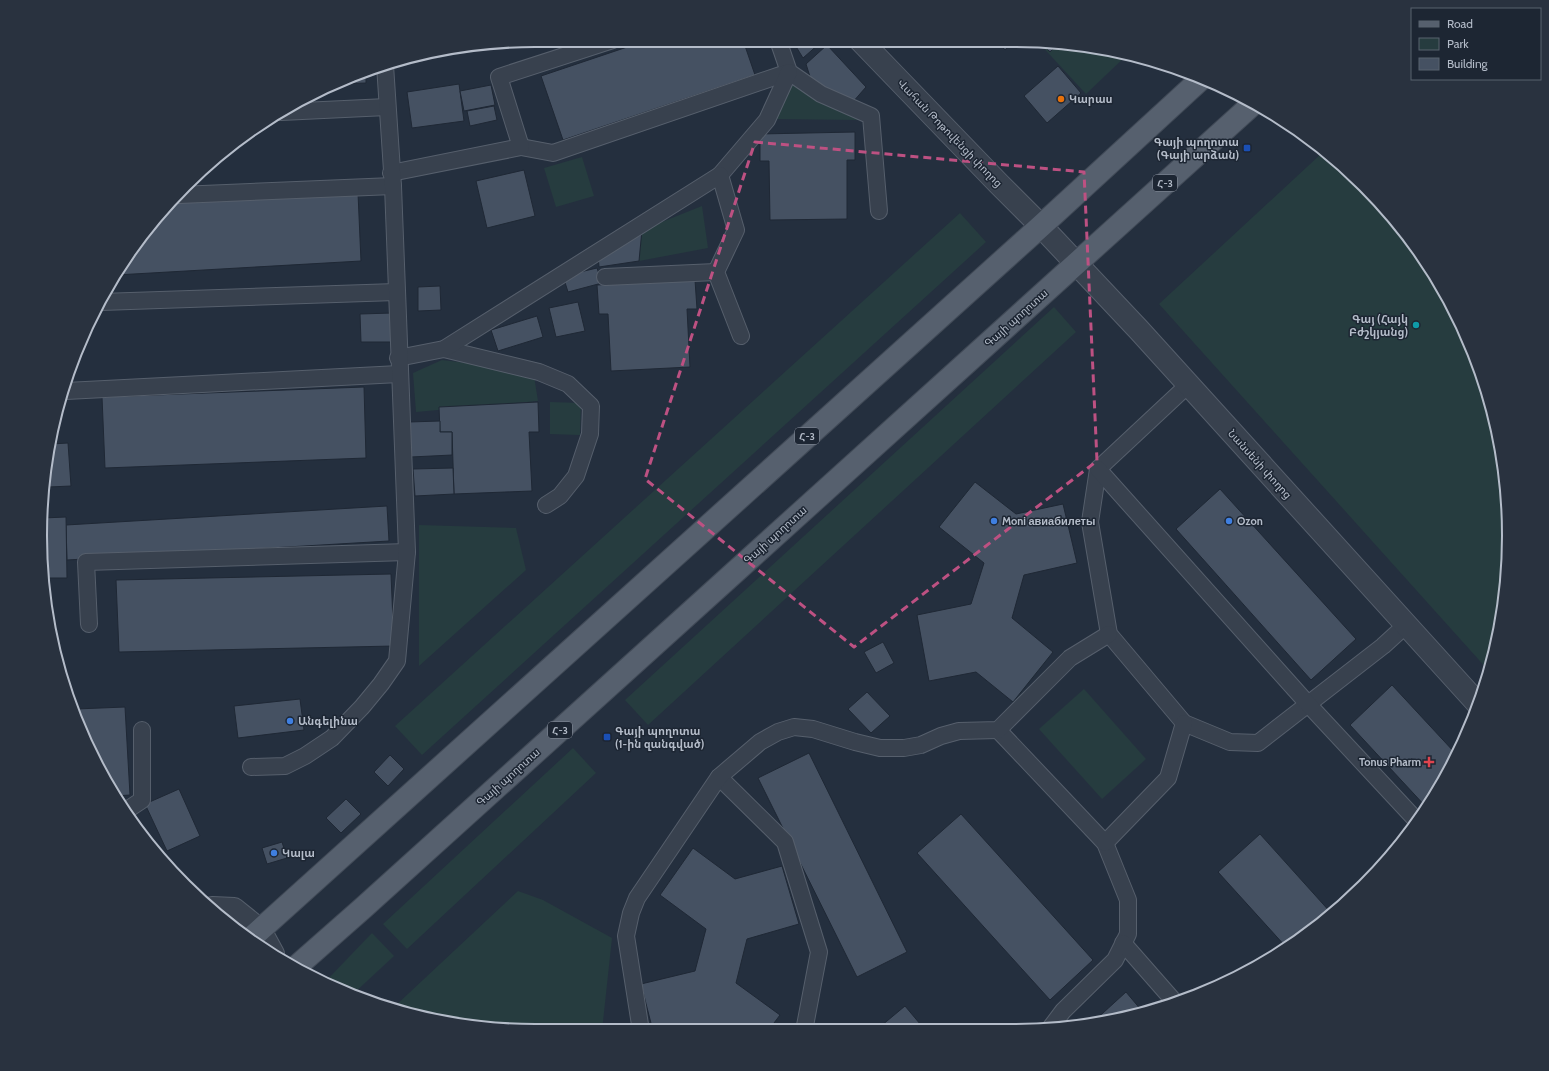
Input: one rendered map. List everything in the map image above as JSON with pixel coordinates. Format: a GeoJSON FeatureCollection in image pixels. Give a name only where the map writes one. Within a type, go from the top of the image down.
{"type":"FeatureCollection","features":[{"type":"Feature","properties":{"kind":"main road","name":"Հ-3"},"geometry":{"type":"LineString","coordinates":[[255,934],[1198,83]]}},
{"type":"Feature","properties":{"kind":"main road","name":"Գայի պողոտա"},"geometry":{"type":"LineString","coordinates":[[300,964],[523,764],[1249,107]]}},
{"type":"Feature","properties":{"kind":"street","name":"Վահան Թոթովենցի փողոց"},"geometry":{"type":"LineString","coordinates":[[867,47],[1041,226]]}},
{"type":"Feature","properties":{"kind":"street","name":"Նանսենի փողոց"},"geometry":{"type":"LineString","coordinates":[[1041,226],[1188,385],[1474,699]]}},
{"type":"Feature","properties":{"kind":"street"},"geometry":{"type":"LineString","coordinates":[[220,908],[234,909],[255,934]]}},
{"type":"Feature","properties":{"kind":"lane"},"geometry":{"type":"LineString","coordinates":[[521,146],[499,77],[591,47]]}},
{"type":"Feature","properties":{"kind":"lane"},"geometry":{"type":"LineString","coordinates":[[780,47],[789,72],[821,94],[871,116],[879,211]]}},
{"type":"Feature","properties":{"kind":"lane"},"geometry":{"type":"LineString","coordinates":[[251,767],[284,766],[305,756],[332,738],[382,684],[397,661],[407,552],[392,180],[385,71]]}},
{"type":"Feature","properties":{"kind":"lane"},"geometry":{"type":"LineString","coordinates":[[186,195],[392,180],[521,146],[553,153],[789,72]]}},
{"type":"Feature","properties":{"kind":"lane"},"geometry":{"type":"LineString","coordinates":[[398,358],[444,349],[720,175],[767,120],[789,72]]}},
{"type":"Feature","properties":{"kind":"lane"},"geometry":{"type":"LineString","coordinates":[[292,111],[387,107]]}},
{"type":"Feature","properties":{"kind":"lane"},"geometry":{"type":"LineString","coordinates":[[720,175],[736,230],[716,272],[741,336]]}},
{"type":"Feature","properties":{"kind":"lane"},"geometry":{"type":"LineString","coordinates":[[604,277],[716,272]]}},
{"type":"Feature","properties":{"kind":"lane"},"geometry":{"type":"LineString","coordinates":[[106,302],[396,292]]}},
{"type":"Feature","properties":{"kind":"lane"},"geometry":{"type":"LineString","coordinates":[[444,349],[539,372],[568,384],[591,406],[590,434],[576,476],[560,496],[546,505]]}},
{"type":"Feature","properties":{"kind":"lane"},"geometry":{"type":"LineString","coordinates":[[69,391],[399,374]]}},
{"type":"Feature","properties":{"kind":"lane"},"geometry":{"type":"LineString","coordinates":[[1188,385],[1098,469],[1090,522],[1109,634],[1184,724],[1230,742],[1258,742],[1383,646],[1406,625]]}},
{"type":"Feature","properties":{"kind":"lane"},"geometry":{"type":"LineString","coordinates":[[1098,469],[1308,704],[1413,817]]}},
{"type":"Feature","properties":{"kind":"lane"},"geometry":{"type":"LineString","coordinates":[[89,624],[86,562],[407,552]]}},
{"type":"Feature","properties":{"kind":"lane"},"geometry":{"type":"LineString","coordinates":[[640,1024],[626,936],[631,913],[637,898],[719,777],[760,742],[778,732],[794,727],[813,729],[880,748],[904,748],[921,745],[941,736],[959,731],[998,730],[1070,658],[1109,634]]}},
{"type":"Feature","properties":{"kind":"lane"},"geometry":{"type":"LineString","coordinates":[[1105,843],[1168,778],[1184,724]]}},
{"type":"Feature","properties":{"kind":"lane"},"geometry":{"type":"LineString","coordinates":[[130,808],[142,800],[142,730]]}},
{"type":"Feature","properties":{"kind":"lane"},"geometry":{"type":"LineString","coordinates":[[998,730],[1105,843],[1128,900],[1128,934],[1115,960],[1063,1011],[1055,1022]]}},
{"type":"Feature","properties":{"kind":"lane"},"geometry":{"type":"LineString","coordinates":[[719,777],[785,842],[819,952],[805,1024]]}},
{"type":"Feature","properties":{"kind":"lane"},"geometry":{"type":"LineString","coordinates":[[1123,943],[1171,998]]}},
{"type":"Feature","properties":{"kind":"highlighted area"},"geometry":{"type":"Polygon","coordinates":[[[755,142],[1084,172],[1097,461],[854,647],[645,479],[755,142]]]}},
{"type":"Feature","properties":{"kind":"green space"},"geometry":{"type":"Polygon","coordinates":[[[1044,48],[1077,51],[1122,59],[1086,94],[1044,48]]]}},
{"type":"Feature","properties":{"kind":"green space"},"geometry":{"type":"Polygon","coordinates":[[[793,84],[867,118],[859,120],[772,119],[793,84]]]}},
{"type":"Feature","properties":{"kind":"green space"},"geometry":{"type":"Polygon","coordinates":[[[1320,155],[1336,168],[1381,213],[1420,264],[1452,319],[1476,378],[1493,440],[1501,504],[1501,567],[1493,631],[1484,666],[1159,304],[1320,155]]]}},
{"type":"Feature","properties":{"kind":"green space"},"geometry":{"type":"Polygon","coordinates":[[[582,157],[594,196],[556,207],[544,168],[582,157]]]}},
{"type":"Feature","properties":{"kind":"green space"},"geometry":{"type":"Polygon","coordinates":[[[702,206],[708,248],[639,261],[642,230],[702,206]]]}},
{"type":"Feature","properties":{"kind":"green space"},"geometry":{"type":"Polygon","coordinates":[[[960,213],[986,242],[422,755],[395,726],[960,213]]]}},
{"type":"Feature","properties":{"kind":"green space"},"geometry":{"type":"Polygon","coordinates":[[[1054,307],[1076,332],[648,725],[625,700],[1054,307]]]}},
{"type":"Feature","properties":{"kind":"green space"},"geometry":{"type":"Polygon","coordinates":[[[442,360],[475,364],[534,376],[538,401],[416,412],[413,373],[442,360]]]}},
{"type":"Feature","properties":{"kind":"green space"},"geometry":{"type":"Polygon","coordinates":[[[550,402],[581,403],[580,435],[550,434],[550,402]]]}},
{"type":"Feature","properties":{"kind":"green space"},"geometry":{"type":"Polygon","coordinates":[[[419,525],[516,528],[526,570],[419,666],[419,525]]]}},
{"type":"Feature","properties":{"kind":"green space"},"geometry":{"type":"Polygon","coordinates":[[[1084,689],[1146,759],[1102,799],[1039,729],[1084,689]]]}},
{"type":"Feature","properties":{"kind":"green space"},"geometry":{"type":"Polygon","coordinates":[[[573,748],[596,773],[407,949],[383,924],[573,748]]]}},
{"type":"Feature","properties":{"kind":"green space"},"geometry":{"type":"Polygon","coordinates":[[[518,891],[543,900],[612,938],[603,1024],[536,1024],[472,1020],[440,1015],[398,1004],[518,891]]]}},
{"type":"Feature","properties":{"kind":"green space"},"geometry":{"type":"Polygon","coordinates":[[[372,933],[394,956],[357,990],[329,978],[372,933]]]}},
{"type":"Feature","properties":{"kind":"building"},"geometry":{"type":"Polygon","coordinates":[[[627,47],[745,47],[755,75],[563,140],[541,76],[627,47]]]}},
{"type":"Feature","properties":{"kind":"building"},"geometry":{"type":"Polygon","coordinates":[[[796,47],[815,47],[803,58],[796,47]]]}},
{"type":"Feature","properties":{"kind":"building"},"geometry":{"type":"Polygon","coordinates":[[[825,47],[829,47],[866,87],[852,103],[838,96],[841,94],[812,83],[806,64],[825,47]]]}},
{"type":"Feature","properties":{"kind":"building"},"geometry":{"type":"Polygon","coordinates":[[[1046,48],[1053,49],[1050,52],[1046,48]]]}},
{"type":"Feature","properties":{"kind":"building"},"geometry":{"type":"Polygon","coordinates":[[[1058,66],[1081,93],[1047,123],[1024,96],[1058,66]]]}},
{"type":"Feature","properties":{"kind":"building"},"geometry":{"type":"Polygon","coordinates":[[[366,78],[366,83],[350,84],[366,78]]]}},
{"type":"Feature","properties":{"kind":"building"},"geometry":{"type":"Polygon","coordinates":[[[459,84],[464,121],[412,128],[407,92],[459,84]]]}},
{"type":"Feature","properties":{"kind":"building"},"geometry":{"type":"Polygon","coordinates":[[[491,85],[495,105],[464,111],[460,91],[491,85]]]}},
{"type":"Feature","properties":{"kind":"building"},"geometry":{"type":"Polygon","coordinates":[[[494,106],[497,120],[470,126],[467,111],[494,106]]]}},
{"type":"Feature","properties":{"kind":"building"},"geometry":{"type":"Polygon","coordinates":[[[855,132],[855,160],[847,160],[847,219],[770,220],[769,161],[760,161],[760,134],[855,132]]]}},
{"type":"Feature","properties":{"kind":"building"},"geometry":{"type":"Polygon","coordinates":[[[524,170],[535,216],[487,228],[476,181],[524,170]]]}},
{"type":"Feature","properties":{"kind":"building"},"geometry":{"type":"Polygon","coordinates":[[[358,193],[361,261],[122,275],[148,238],[178,203],[358,193]]]}},
{"type":"Feature","properties":{"kind":"building"},"geometry":{"type":"Polygon","coordinates":[[[642,230],[639,261],[599,267],[598,255],[642,230]]]}},
{"type":"Feature","properties":{"kind":"building"},"geometry":{"type":"Polygon","coordinates":[[[597,268],[602,283],[568,292],[563,276],[597,268]]]}},
{"type":"Feature","properties":{"kind":"building"},"geometry":{"type":"Polygon","coordinates":[[[695,280],[697,309],[687,309],[690,367],[611,371],[608,314],[599,314],[597,285],[695,280]]]}},
{"type":"Feature","properties":{"kind":"building"},"geometry":{"type":"Polygon","coordinates":[[[440,286],[441,310],[418,311],[418,287],[440,286]]]}},
{"type":"Feature","properties":{"kind":"building"},"geometry":{"type":"Polygon","coordinates":[[[578,302],[585,331],[556,337],[549,308],[578,302]]]}},
{"type":"Feature","properties":{"kind":"building"},"geometry":{"type":"Polygon","coordinates":[[[392,313],[392,342],[361,342],[360,314],[392,313]]]}},
{"type":"Feature","properties":{"kind":"building"},"geometry":{"type":"Polygon","coordinates":[[[537,316],[543,337],[498,351],[491,330],[537,316]]]}},
{"type":"Feature","properties":{"kind":"building"},"geometry":{"type":"Polygon","coordinates":[[[364,387],[366,458],[105,468],[102,397],[364,387]]]}},
{"type":"Feature","properties":{"kind":"building"},"geometry":{"type":"Polygon","coordinates":[[[538,402],[539,432],[529,432],[532,491],[454,494],[452,432],[440,432],[439,407],[538,402]]]}},
{"type":"Feature","properties":{"kind":"building"},"geometry":{"type":"Polygon","coordinates":[[[440,421],[440,432],[452,432],[452,455],[411,457],[409,422],[440,421]]]}},
{"type":"Feature","properties":{"kind":"building"},"geometry":{"type":"Polygon","coordinates":[[[68,443],[71,486],[50,487],[55,444],[68,443]]]}},
{"type":"Feature","properties":{"kind":"building"},"geometry":{"type":"Polygon","coordinates":[[[453,468],[454,494],[415,496],[413,469],[453,468]]]}},
{"type":"Feature","properties":{"kind":"building"},"geometry":{"type":"Polygon","coordinates":[[[975,482],[1016,514],[1063,504],[1077,563],[1024,575],[1012,618],[1053,652],[1013,702],[976,672],[929,681],[917,615],[971,604],[984,563],[939,527],[975,482]]]}},
{"type":"Feature","properties":{"kind":"building"},"geometry":{"type":"Polygon","coordinates":[[[1220,489],[1356,639],[1311,680],[1176,529],[1220,489]]]}},
{"type":"Feature","properties":{"kind":"building"},"geometry":{"type":"Polygon","coordinates":[[[387,506],[389,541],[67,560],[66,525],[387,506]]]}},
{"type":"Feature","properties":{"kind":"building"},"geometry":{"type":"Polygon","coordinates":[[[66,517],[67,578],[49,578],[48,518],[66,517]]]}},
{"type":"Feature","properties":{"kind":"building"},"geometry":{"type":"Polygon","coordinates":[[[391,574],[394,646],[119,652],[116,580],[391,574]]]}},
{"type":"Feature","properties":{"kind":"building"},"geometry":{"type":"Polygon","coordinates":[[[883,642],[894,663],[876,673],[864,652],[883,642]]]}},
{"type":"Feature","properties":{"kind":"building"},"geometry":{"type":"Polygon","coordinates":[[[1392,685],[1453,750],[1422,803],[1350,725],[1392,685]]]}},
{"type":"Feature","properties":{"kind":"building"},"geometry":{"type":"Polygon","coordinates":[[[867,692],[890,716],[871,733],[848,709],[867,692]]]}},
{"type":"Feature","properties":{"kind":"building"},"geometry":{"type":"Polygon","coordinates":[[[300,699],[304,730],[238,738],[234,706],[300,699]]]}},
{"type":"Feature","properties":{"kind":"building"},"geometry":{"type":"Polygon","coordinates":[[[125,707],[130,795],[122,796],[112,780],[97,752],[79,709],[125,707]]]}},
{"type":"Feature","properties":{"kind":"building"},"geometry":{"type":"Polygon","coordinates":[[[809,753],[907,952],[857,977],[758,778],[809,753]]]}},
{"type":"Feature","properties":{"kind":"building"},"geometry":{"type":"Polygon","coordinates":[[[390,755],[404,769],[388,786],[374,772],[390,755]]]}},
{"type":"Feature","properties":{"kind":"building"},"geometry":{"type":"Polygon","coordinates":[[[179,789],[200,836],[167,851],[145,804],[179,789]]]}},
{"type":"Feature","properties":{"kind":"building"},"geometry":{"type":"Polygon","coordinates":[[[346,799],[361,814],[341,833],[326,818],[346,799]]]}},
{"type":"Feature","properties":{"kind":"building"},"geometry":{"type":"Polygon","coordinates":[[[961,814],[1093,960],[1050,1000],[917,853],[961,814]]]}},
{"type":"Feature","properties":{"kind":"building"},"geometry":{"type":"Polygon","coordinates":[[[1260,834],[1328,909],[1283,943],[1218,872],[1260,834]]]}},
{"type":"Feature","properties":{"kind":"building","name":"Կալա"},"geometry":{"type":"Polygon","coordinates":[[[282,842],[287,858],[267,864],[262,848],[282,842]]]}},
{"type":"Feature","properties":{"kind":"building"},"geometry":{"type":"Polygon","coordinates":[[[693,848],[735,879],[782,866],[799,924],[747,939],[736,983],[780,1015],[773,1024],[651,1024],[641,984],[695,971],[706,929],[660,895],[693,848]]]}},
{"type":"Feature","properties":{"kind":"building"},"geometry":{"type":"Polygon","coordinates":[[[1126,992],[1139,1007],[1109,1015],[1099,1017],[1126,992]]]}},
{"type":"Feature","properties":{"kind":"building"},"geometry":{"type":"Polygon","coordinates":[[[905,1006],[920,1024],[883,1024],[905,1006]]]}},
{"type":"Feature","properties":{"kind":"place","name":"Կարաս"},"geometry":{"type":"Point","coordinates":[1061,99]}},
{"type":"Feature","properties":{"kind":"place","name":"Գայի պողոտա (Գայի արձան)"},"geometry":{"type":"Point","coordinates":[1247,148]}},
{"type":"Feature","properties":{"kind":"place","name":"Գայ (Հայկ Բժշկյանց)"},"geometry":{"type":"Point","coordinates":[1416,325]}},
{"type":"Feature","properties":{"kind":"place","name":"Moni авиабилеты"},"geometry":{"type":"Point","coordinates":[994,521]}},
{"type":"Feature","properties":{"kind":"place","name":"Ozon"},"geometry":{"type":"Point","coordinates":[1229,521]}},
{"type":"Feature","properties":{"kind":"place","name":"Անգելինա"},"geometry":{"type":"Point","coordinates":[290,721]}},
{"type":"Feature","properties":{"kind":"place","name":"Գայի պողոտա (1-ին զանգված)"},"geometry":{"type":"Point","coordinates":[607,737]}},
{"type":"Feature","properties":{"kind":"place","name":"Tonus Pharm"},"geometry":{"type":"Point","coordinates":[1429,762]}},
{"type":"Feature","properties":{"kind":"place","name":"Կալա"},"geometry":{"type":"Point","coordinates":[274,853]}}]}
